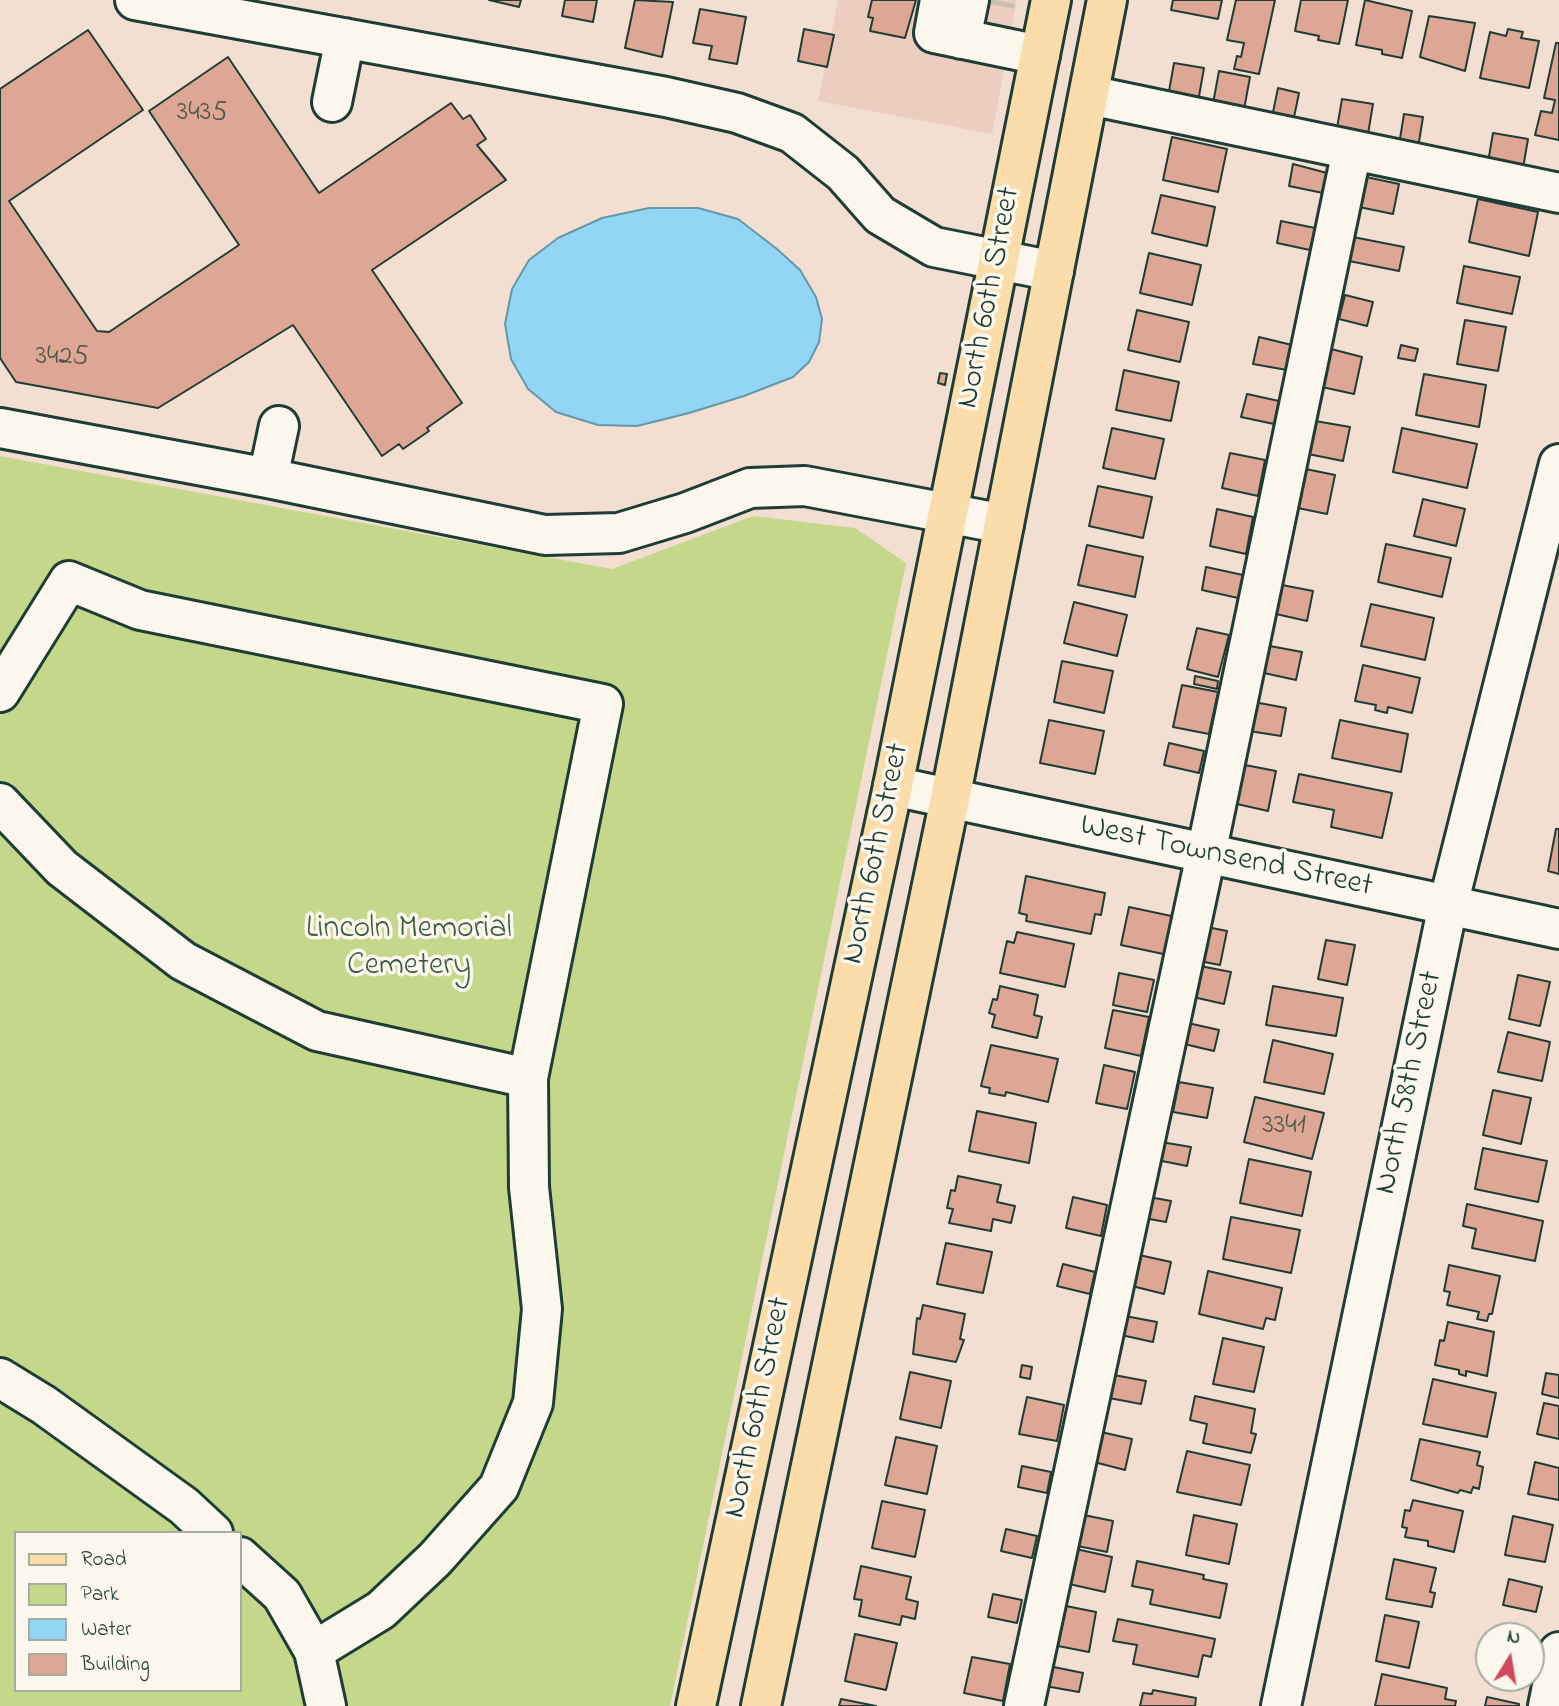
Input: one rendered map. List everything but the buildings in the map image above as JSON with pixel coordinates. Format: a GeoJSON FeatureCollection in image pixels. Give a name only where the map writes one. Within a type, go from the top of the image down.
{"type":"FeatureCollection","features":[{"type":"Feature","properties":{"kind":"main road","name":"North 60th Street"},"geometry":{"type":"LineString","coordinates":[[696,1706],[893,786],[1051,0]]}},
{"type":"Feature","properties":{"kind":"main road","name":"North 60th Street"},"geometry":{"type":"LineString","coordinates":[[761,1706],[950,799],[1107,0]]}},
{"type":"Feature","properties":{"kind":"street"},"geometry":{"type":"LineString","coordinates":[[135,0],[666,97],[737,113],[792,133],[843,173],[880,215],[934,247],[1054,271]]}},
{"type":"Feature","properties":{"kind":"street"},"geometry":{"type":"LineString","coordinates":[[940,0],[934,33],[1040,55]]}},
{"type":"Feature","properties":{"kind":"street"},"geometry":{"type":"LineString","coordinates":[[974,41],[982,2]]}},
{"type":"Feature","properties":{"kind":"street"},"geometry":{"type":"LineString","coordinates":[[332,102],[345,38]]}},
{"type":"Feature","properties":{"kind":"street"},"geometry":{"type":"LineString","coordinates":[[1089,95],[1559,193]]}},
{"type":"Feature","properties":{"kind":"street"},"geometry":{"type":"LineString","coordinates":[[1024,1706],[1206,854],[1352,150]]}},
{"type":"Feature","properties":{"kind":"street"},"geometry":{"type":"LineString","coordinates":[[268,478],[279,426]]}},
{"type":"Feature","properties":{"kind":"street"},"geometry":{"type":"LineString","coordinates":[[0,428],[268,478],[545,535],[619,533],[685,513],[750,488],[805,486],[1004,524]]}},
{"type":"Feature","properties":{"kind":"street","name":"North 58th Street"},"geometry":{"type":"LineString","coordinates":[[1282,1706],[1448,905],[1559,464]]}},
{"type":"Feature","properties":{"kind":"street"},"geometry":{"type":"LineString","coordinates":[[0,692],[69,581],[140,610],[603,704],[528,1078],[529,1187],[542,1309],[533,1403],[499,1487],[435,1559],[381,1610],[314,1651]]}},
{"type":"Feature","properties":{"kind":"street","name":"West Townsend Street"},"geometry":{"type":"LineString","coordinates":[[893,786],[1559,929]]}},
{"type":"Feature","properties":{"kind":"street"},"geometry":{"type":"LineString","coordinates":[[0,803],[62,868],[183,961],[317,1031],[528,1078]]}},
{"type":"Feature","properties":{"kind":"street"},"geometry":{"type":"LineString","coordinates":[[0,1378],[44,1405],[184,1506],[211,1531]]}},
{"type":"Feature","properties":{"kind":"street"},"geometry":{"type":"LineString","coordinates":[[242,1559],[282,1595],[314,1651],[326,1706]]}},
{"type":"Feature","properties":{"kind":"street"},"geometry":{"type":"LineString","coordinates":[[1548,1706],[1559,1652]]}},
{"type":"Feature","properties":{"kind":"shaded area"},"geometry":{"type":"Polygon","coordinates":[[[838,0],[1017,0],[992,134],[818,101],[838,0]]]}},
{"type":"Feature","properties":{"kind":"green space","name":"Lincoln Memorial Cemetery"},"geometry":{"type":"Polygon","coordinates":[[[0,456],[612,569],[753,516],[855,528],[906,563],[670,1706],[0,1706],[0,456]]]}},
{"type":"Feature","properties":{"kind":"water"},"geometry":{"type":"Polygon","coordinates":[[[649,208],[698,208],[738,219],[777,249],[800,270],[816,297],[822,319],[819,342],[809,362],[793,377],[689,413],[637,426],[598,425],[556,412],[528,389],[511,359],[505,324],[512,289],[529,260],[558,238],[602,218],[649,208]]]}},
{"type":"Feature","properties":{"kind":"tunnel"},"geometry":{"type":"LineString","coordinates":[[995,5],[996,0]]}}]}
